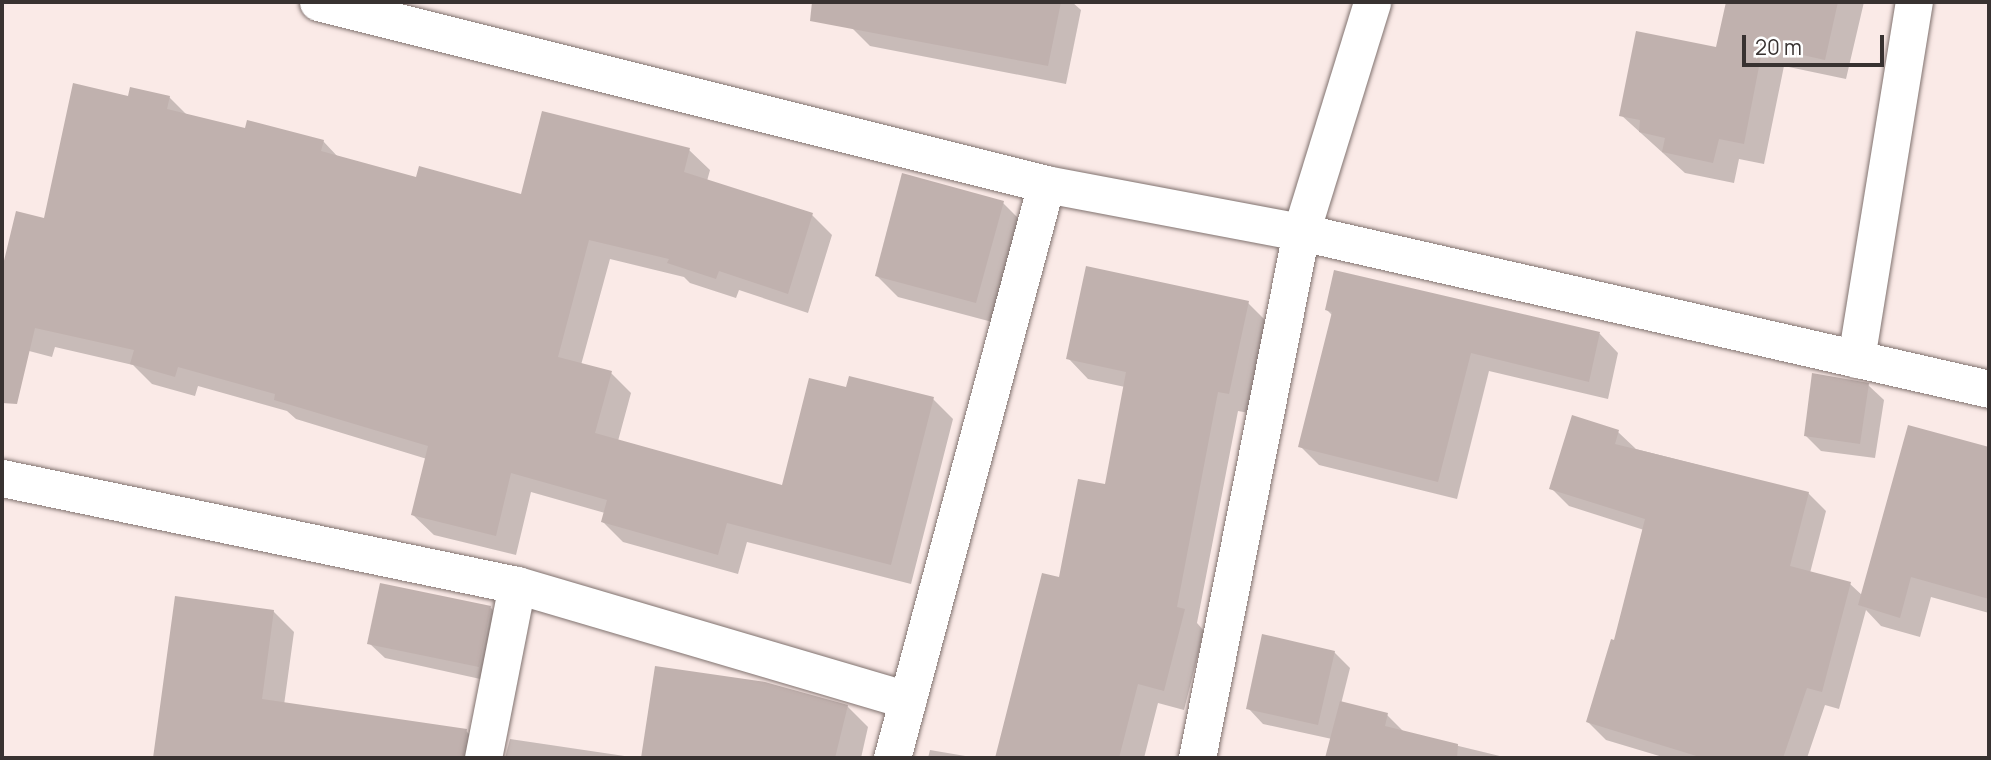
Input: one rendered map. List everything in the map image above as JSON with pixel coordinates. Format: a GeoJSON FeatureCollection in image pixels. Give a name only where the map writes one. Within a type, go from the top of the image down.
{"type":"FeatureCollection","features":[{"type":"Feature","properties":{"kind":"street"},"geometry":{"type":"LineString","coordinates":[[318,2],[1046,184],[1301,232],[1989,389]]}},
{"type":"Feature","properties":{"kind":"street"},"geometry":{"type":"LineString","coordinates":[[1197,758],[1301,232],[1372,2]]}},
{"type":"Feature","properties":{"kind":"street"},"geometry":{"type":"LineString","coordinates":[[1856,359],[1914,2]]}},
{"type":"Feature","properties":{"kind":"street"},"geometry":{"type":"LineString","coordinates":[[892,758],[1046,184]]}},
{"type":"Feature","properties":{"kind":"street"},"geometry":{"type":"LineString","coordinates":[[2,478],[517,585],[907,700]]}},
{"type":"Feature","properties":{"kind":"street"},"geometry":{"type":"LineString","coordinates":[[484,758],[517,585]]}},
{"type":"Feature","properties":{"kind":"building"},"geometry":{"type":"Polygon","coordinates":[[[812,2],[1061,2],[1048,66],[810,21],[812,2]]]}},
{"type":"Feature","properties":{"kind":"building"},"geometry":{"type":"Polygon","coordinates":[[[1726,2],[1838,2],[1825,60],[1763,46],[1744,144],[1719,139],[1713,163],[1662,152],[1665,138],[1639,132],[1640,120],[1619,116],[1636,31],[1716,47],[1726,2]]]}},
{"type":"Feature","properties":{"kind":"building"},"geometry":{"type":"Polygon","coordinates":[[[73,83],[128,96],[130,87],[170,96],[167,109],[245,128],[247,120],[324,140],[321,151],[416,177],[419,166],[521,194],[542,111],[690,148],[684,172],[813,213],[788,294],[719,271],[716,279],[667,263],[669,259],[589,240],[558,357],[612,371],[595,433],[782,485],[809,378],[846,387],[849,376],[934,397],[891,565],[727,523],[718,555],[601,522],[607,500],[511,473],[496,536],[411,515],[428,446],[274,400],[275,394],[178,367],[175,377],[130,364],[134,350],[35,328],[17,404],[2,403],[2,269],[16,211],[44,218],[73,83]]]}},
{"type":"Feature","properties":{"kind":"building"},"geometry":{"type":"Polygon","coordinates":[[[902,173],[1004,201],[976,303],[875,276],[902,173]]]}},
{"type":"Feature","properties":{"kind":"building"},"geometry":{"type":"Polygon","coordinates":[[[1086,266],[1249,301],[1229,394],[1218,392],[1177,607],[1185,609],[1164,691],[1138,684],[1119,758],[995,758],[1042,573],[1059,577],[1078,479],[1105,484],[1126,372],[1066,359],[1086,266]]]}},
{"type":"Feature","properties":{"kind":"building"},"geometry":{"type":"Polygon","coordinates":[[[1334,270],[1600,332],[1589,382],[1471,353],[1438,482],[1298,447],[1332,312],[1325,310],[1334,270]]]}},
{"type":"Feature","properties":{"kind":"building"},"geometry":{"type":"Polygon","coordinates":[[[1812,373],[1869,383],[1860,444],[1804,436],[1812,373]]]}},
{"type":"Feature","properties":{"kind":"building"},"geometry":{"type":"Polygon","coordinates":[[[1572,415],[1619,430],[1615,444],[1809,492],[1790,566],[1851,582],[1822,692],[1807,688],[1783,758],[1703,758],[1586,722],[1611,639],[1614,640],[1645,519],[1549,489],[1572,415]]]}},
{"type":"Feature","properties":{"kind":"building"},"geometry":{"type":"Polygon","coordinates":[[[1908,425],[1989,447],[1989,599],[1911,577],[1900,618],[1858,605],[1908,425]]]}},
{"type":"Feature","properties":{"kind":"building"},"geometry":{"type":"Polygon","coordinates":[[[380,583],[491,606],[479,667],[367,644],[380,583]]]}},
{"type":"Feature","properties":{"kind":"building"},"geometry":{"type":"Polygon","coordinates":[[[175,596],[274,610],[262,699],[467,729],[463,758],[153,758],[175,596]]]}},
{"type":"Feature","properties":{"kind":"building"},"geometry":{"type":"Polygon","coordinates":[[[1262,634],[1335,651],[1318,725],[1246,709],[1262,634]]]}},
{"type":"Feature","properties":{"kind":"building"},"geometry":{"type":"Polygon","coordinates":[[[655,666],[765,682],[848,705],[835,758],[641,758],[655,666]]]}},
{"type":"Feature","properties":{"kind":"building"},"geometry":{"type":"Polygon","coordinates":[[[1340,701],[1388,713],[1385,726],[1458,744],[1457,758],[1325,758],[1340,701]]]}}]}
